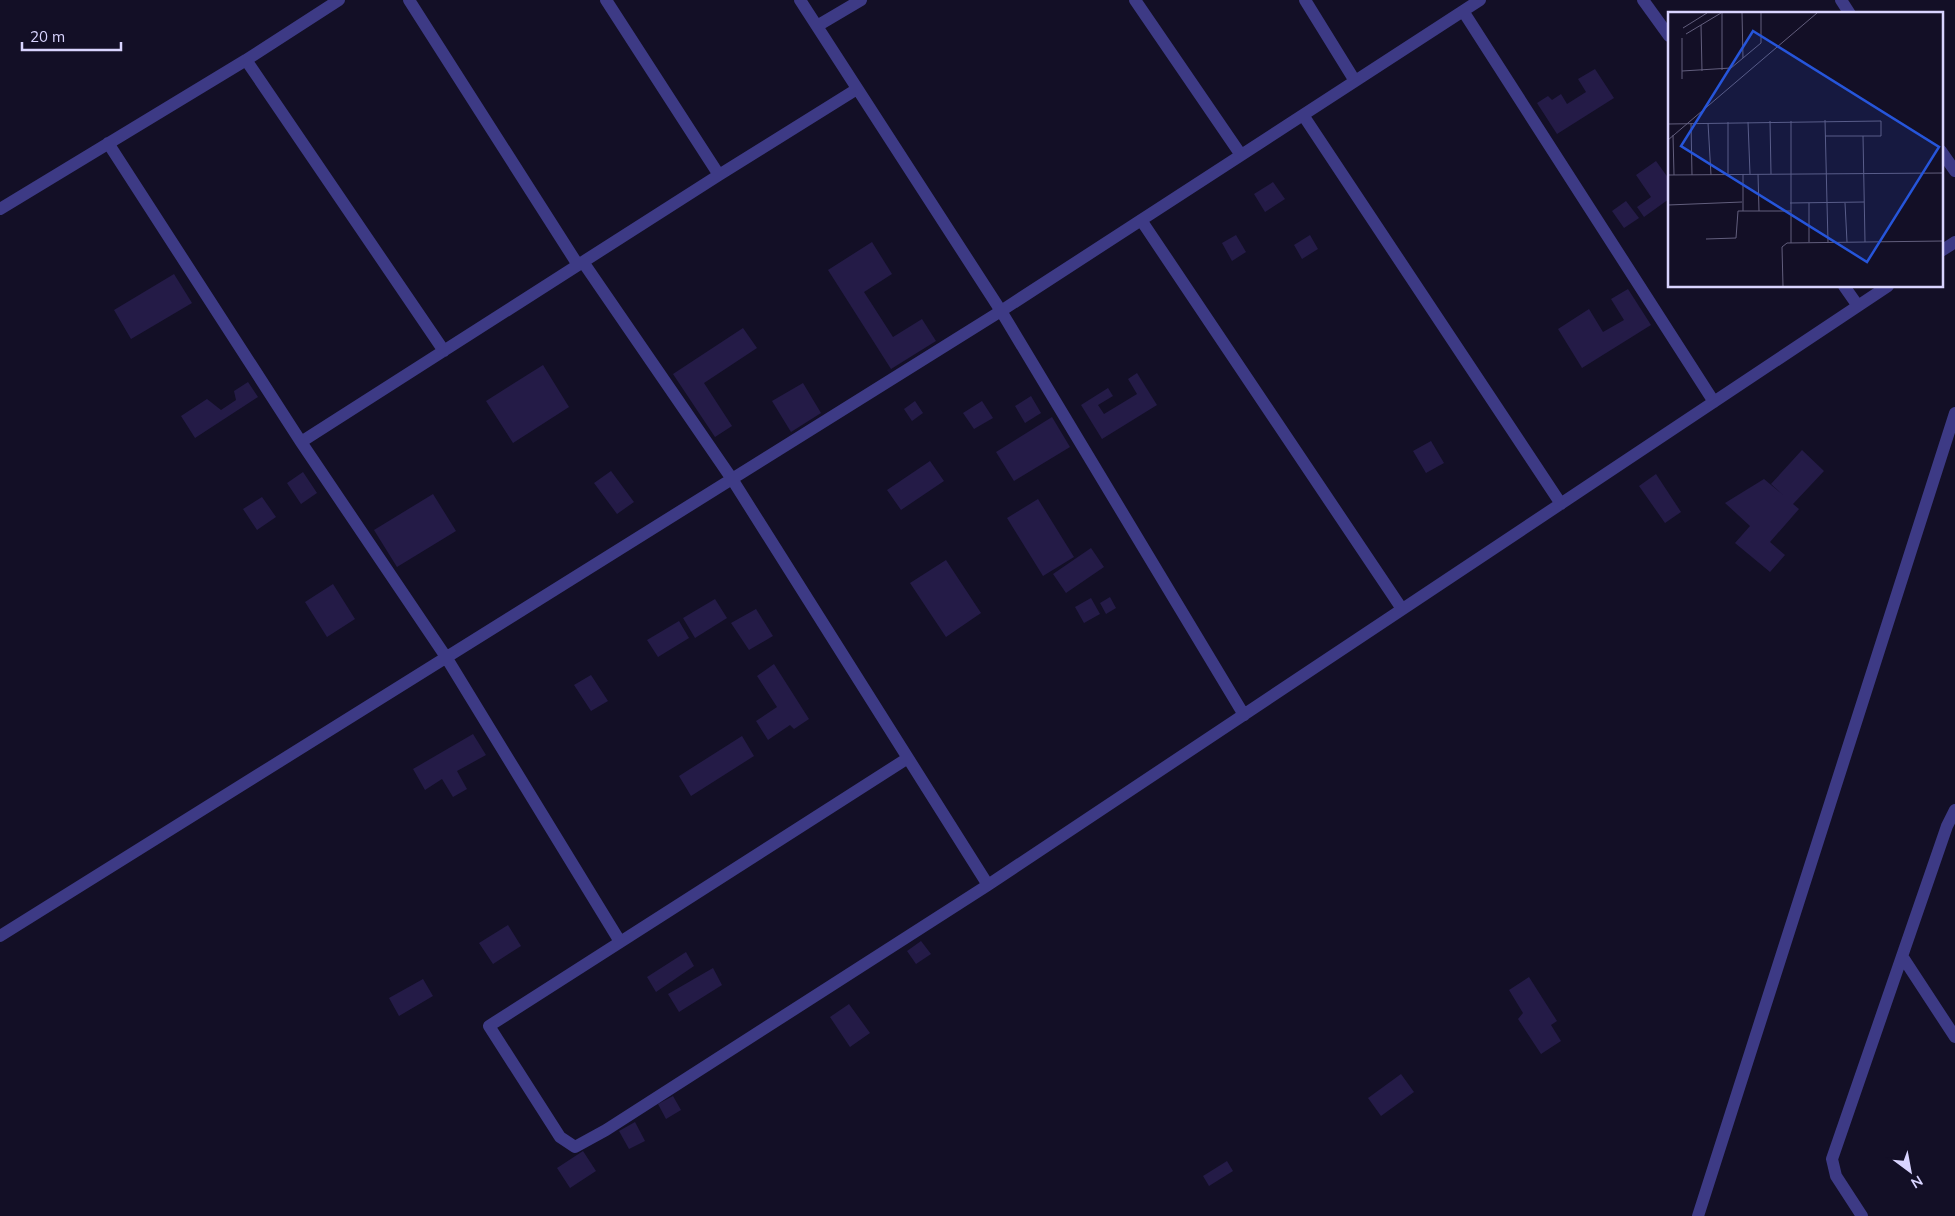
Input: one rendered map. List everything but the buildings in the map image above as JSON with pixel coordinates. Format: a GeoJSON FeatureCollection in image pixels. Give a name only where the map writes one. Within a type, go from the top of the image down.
{"type":"FeatureCollection","features":[{"type":"Feature","properties":{"kind":"street"},"geometry":{"type":"LineString","coordinates":[[0,209],[246,60],[339,0]]}},
{"type":"Feature","properties":{"kind":"street"},"geometry":{"type":"LineString","coordinates":[[409,0],[581,263],[732,479],[988,885]]}},
{"type":"Feature","properties":{"kind":"street"},"geometry":{"type":"LineString","coordinates":[[606,0],[719,175]]}},
{"type":"Feature","properties":{"kind":"street"},"geometry":{"type":"LineString","coordinates":[[800,0],[1000,311],[1244,715]]}},
{"type":"Feature","properties":{"kind":"street"},"geometry":{"type":"LineString","coordinates":[[817,26],[861,0]]}},
{"type":"Feature","properties":{"kind":"street"},"geometry":{"type":"LineString","coordinates":[[1135,0],[1240,155]]}},
{"type":"Feature","properties":{"kind":"street"},"geometry":{"type":"LineString","coordinates":[[1305,0],[1355,81]]}},
{"type":"Feature","properties":{"kind":"street"},"geometry":{"type":"LineString","coordinates":[[0,936],[1000,311],[1480,0]]}},
{"type":"Feature","properties":{"kind":"street"},"geometry":{"type":"LineString","coordinates":[[1643,0],[1668,35]]}},
{"type":"Feature","properties":{"kind":"street"},"geometry":{"type":"LineString","coordinates":[[1841,0],[1849,12]]}},
{"type":"Feature","properties":{"kind":"street"},"geometry":{"type":"LineString","coordinates":[[1463,11],[1714,402]]}},
{"type":"Feature","properties":{"kind":"street"},"geometry":{"type":"LineString","coordinates":[[246,60],[444,351]]}},
{"type":"Feature","properties":{"kind":"street"},"geometry":{"type":"LineString","coordinates":[[301,442],[857,89]]}},
{"type":"Feature","properties":{"kind":"street"},"geometry":{"type":"LineString","coordinates":[[1303,115],[1561,504]]}},
{"type":"Feature","properties":{"kind":"street"},"geometry":{"type":"LineString","coordinates":[[108,143],[301,442],[446,657],[619,940]]}},
{"type":"Feature","properties":{"kind":"street"},"geometry":{"type":"LineString","coordinates":[[1942,152],[1955,172]]}},
{"type":"Feature","properties":{"kind":"street"},"geometry":{"type":"LineString","coordinates":[[1141,220],[1402,610]]}},
{"type":"Feature","properties":{"kind":"street"},"geometry":{"type":"LineString","coordinates":[[1942,250],[1955,242]]}},
{"type":"Feature","properties":{"kind":"street"},"geometry":{"type":"LineString","coordinates":[[1845,288],[1858,306]]}},
{"type":"Feature","properties":{"kind":"street"},"geometry":{"type":"LineString","coordinates":[[908,758],[619,940],[489,1026],[560,1137],[574,1147],[606,1130],[988,885],[1885,288]]}},
{"type":"Feature","properties":{"kind":"street"},"geometry":{"type":"LineString","coordinates":[[1698,1216],[1955,413]]}},
{"type":"Feature","properties":{"kind":"street"},"geometry":{"type":"LineString","coordinates":[[1862,1216],[1836,1176],[1832,1159],[1947,826],[1955,810]]}},
{"type":"Feature","properties":{"kind":"street"},"geometry":{"type":"LineString","coordinates":[[1902,956],[1955,1037]]}}]}
